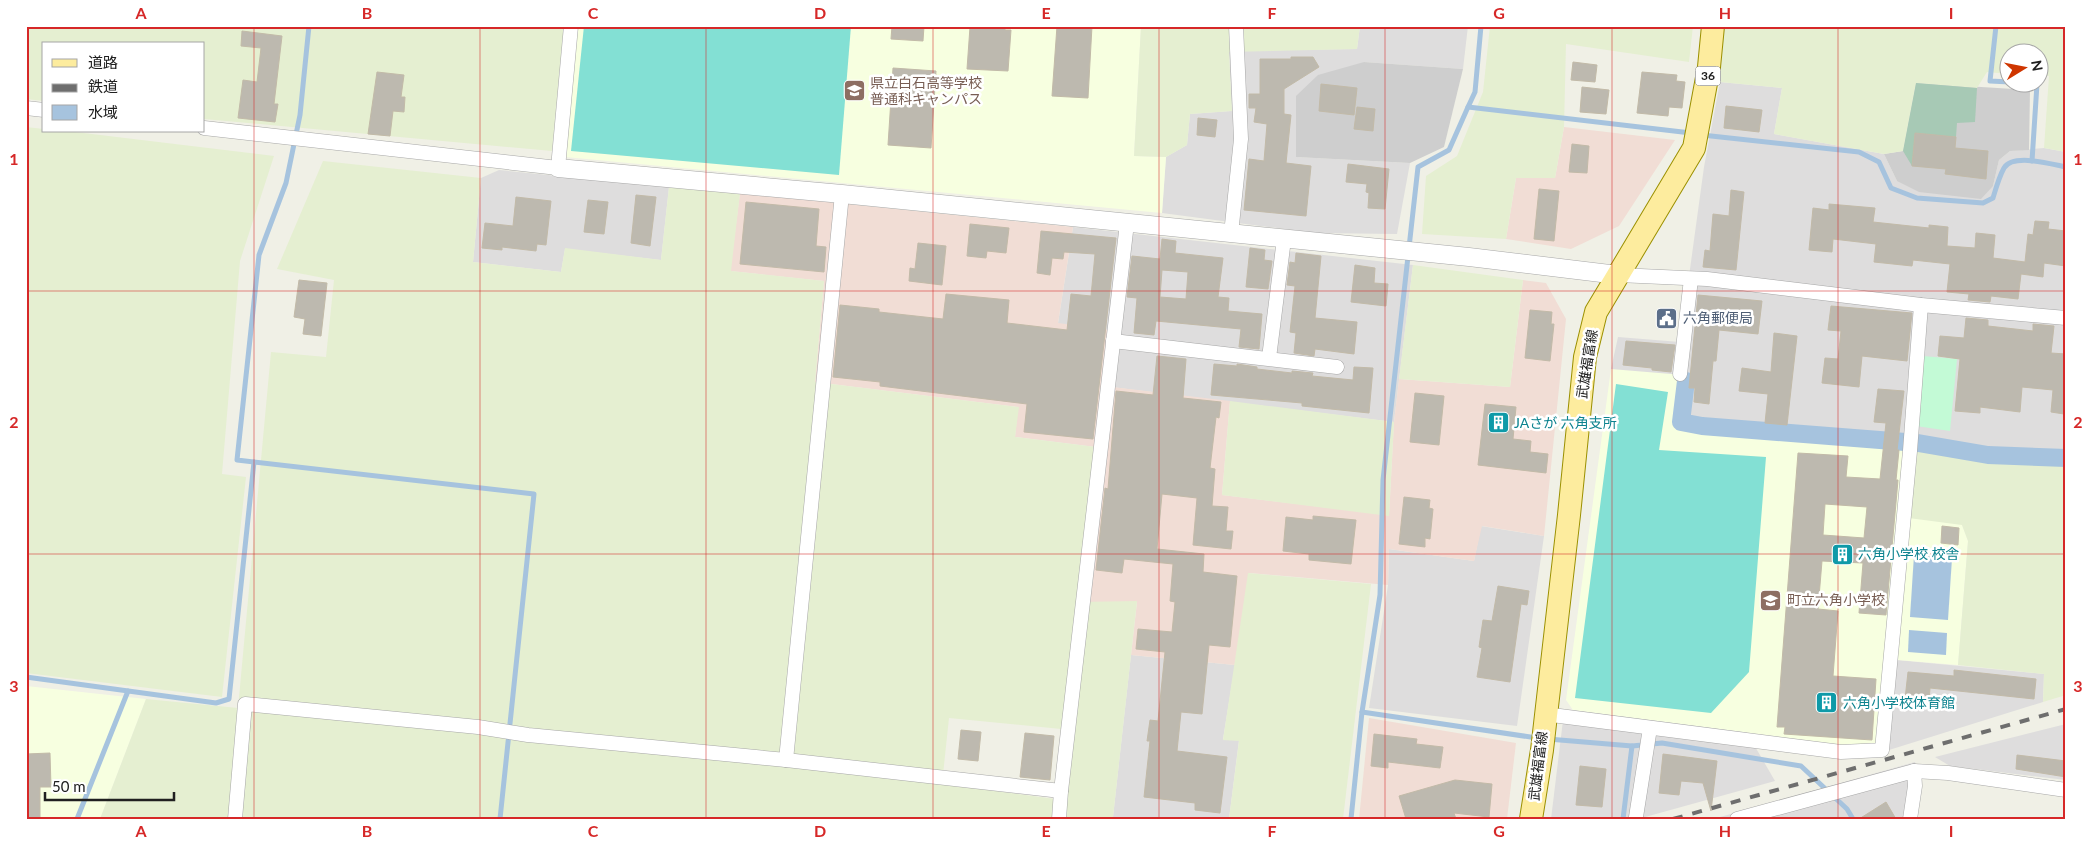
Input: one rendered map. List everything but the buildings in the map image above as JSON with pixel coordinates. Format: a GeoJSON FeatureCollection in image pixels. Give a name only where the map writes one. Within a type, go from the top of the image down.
{"type":"FeatureCollection","features":[{"type":"Feature","properties":{"kind":"main road","name":"武雄福富線"},"geometry":{"type":"LineString","coordinates":[[1531,819],[1542,750],[1585,356],[1596,312],[1694,148],[1700,125],[1713,26]]}},
{"type":"Feature","properties":{"kind":"street"},"geometry":{"type":"LineString","coordinates":[[558,168],[571,26]]}},
{"type":"Feature","properties":{"kind":"street"},"geometry":{"type":"LineString","coordinates":[[1231,234],[1241,139],[1236,26]]}},
{"type":"Feature","properties":{"kind":"street"},"geometry":{"type":"LineString","coordinates":[[26,108],[42,110]]}},
{"type":"Feature","properties":{"kind":"street"},"geometry":{"type":"LineString","coordinates":[[205,128],[558,168],[842,194],[1618,275],[1707,279],[1921,305],[2066,318]]}},
{"type":"Feature","properties":{"kind":"street"},"geometry":{"type":"LineString","coordinates":[[786,760],[842,194]]}},
{"type":"Feature","properties":{"kind":"street"},"geometry":{"type":"LineString","coordinates":[[1060,819],[1061,791],[1127,223]]}},
{"type":"Feature","properties":{"kind":"street"},"geometry":{"type":"LineString","coordinates":[[1269,358],[1284,240]]}},
{"type":"Feature","properties":{"kind":"street"},"geometry":{"type":"LineString","coordinates":[[1680,374],[1691,279]]}},
{"type":"Feature","properties":{"kind":"street"},"geometry":{"type":"LineString","coordinates":[[1544,721],[1841,752],[1882,750],[1910,451],[1921,305]]}},
{"type":"Feature","properties":{"kind":"street"},"geometry":{"type":"LineString","coordinates":[[1113,341],[1337,367]]}},
{"type":"Feature","properties":{"kind":"street"},"geometry":{"type":"LineString","coordinates":[[235,819],[245,704],[786,760],[1061,791]]}},
{"type":"Feature","properties":{"kind":"street"},"geometry":{"type":"LineString","coordinates":[[1636,818],[1649,732]]}},
{"type":"Feature","properties":{"kind":"street"},"geometry":{"type":"LineString","coordinates":[[1910,819],[1916,786],[1914,771]]}},
{"type":"Feature","properties":{"kind":"street"},"geometry":{"type":"LineString","coordinates":[[1737,819],[1914,771],[1948,773],[2066,790]]}},
{"type":"Feature","properties":{"kind":"shaded area"},"geometry":{"type":"Polygon","coordinates":[[[26,26],[564,26],[552,151],[205,119],[205,42],[42,42],[42,101],[26,99],[26,26]]]}},
{"type":"Feature","properties":{"kind":"shaded area","name":"県立白石高等学校 普通科キャンパス"},"geometry":{"type":"Polygon","coordinates":[[[578,26],[1141,26],[1134,156],[1166,157],[1162,213],[565,157],[578,26]]]}},
{"type":"Feature","properties":{"kind":"shaded area"},"geometry":{"type":"Polygon","coordinates":[[[584,26],[851,26],[839,175],[571,151],[584,26]]]}},
{"type":"Feature","properties":{"kind":"shaded area"},"geometry":{"type":"Polygon","coordinates":[[[1141,26],[1360,26],[1357,49],[1229,52],[1232,111],[1190,114],[1187,145],[1166,157],[1134,156],[1141,26]]]}},
{"type":"Feature","properties":{"kind":"shaded area"},"geometry":{"type":"Polygon","coordinates":[[[1360,26],[1468,26],[1463,69],[1364,62],[1296,157],[1410,163],[1397,234],[1315,233],[1162,213],[1166,157],[1187,145],[1190,114],[1231,111],[1229,51],[1357,49],[1360,26]]]}},
{"type":"Feature","properties":{"kind":"shaded area"},"geometry":{"type":"Polygon","coordinates":[[[1490,26],[1693,26],[1689,62],[1566,44],[1564,127],[1555,178],[1516,178],[1506,239],[1422,234],[1426,176],[1457,156],[1483,92],[1490,26]]]}},
{"type":"Feature","properties":{"kind":"shaded area"},"geometry":{"type":"Polygon","coordinates":[[[1724,26],[2066,26],[2066,152],[2044,148],[2048,92],[2050,92],[2050,42],[2000,42],[2000,73],[1987,72],[1977,88],[1916,83],[1903,151],[1884,154],[1774,134],[1782,88],[1720,82],[1724,26]]]}},
{"type":"Feature","properties":{"kind":"shaded area"},"geometry":{"type":"Polygon","coordinates":[[[1364,62],[1463,69],[1444,147],[1410,163],[1296,157],[1296,96],[1318,75],[1364,62]]]}},
{"type":"Feature","properties":{"kind":"shaded area"},"geometry":{"type":"Polygon","coordinates":[[[1720,82],[1782,88],[1774,134],[1884,154],[1897,181],[1993,186],[1999,160],[2010,151],[2044,148],[2066,152],[2066,462],[1988,461],[1907,446],[1701,429],[1678,425],[1611,369],[1618,337],[1680,342],[1704,167],[1720,82]]]}},
{"type":"Feature","properties":{"kind":"shaded area"},"geometry":{"type":"Polygon","coordinates":[[[1916,83],[2000,88],[2000,92],[2030,92],[2029,150],[2010,151],[1999,160],[1993,186],[1981,199],[1919,192],[1897,181],[1884,154],[1903,151],[1916,83]]]}},
{"type":"Feature","properties":{"kind":"shaded area"},"geometry":{"type":"Polygon","coordinates":[[[1916,83],[1977,88],[1975,122],[1957,123],[1956,137],[1915,133],[1912,166],[1903,151],[1916,83]]]}},
{"type":"Feature","properties":{"kind":"shaded area"},"geometry":{"type":"Polygon","coordinates":[[[26,127],[42,129],[42,132],[75,132],[274,156],[240,261],[222,474],[246,477],[222,697],[26,673],[26,127]]]}},
{"type":"Feature","properties":{"kind":"shaded area"},"geometry":{"type":"Polygon","coordinates":[[[1564,127],[1675,140],[1619,226],[1571,249],[1506,239],[1516,178],[1555,178],[1564,127]]]}},
{"type":"Feature","properties":{"kind":"shaded area"},"geometry":{"type":"Polygon","coordinates":[[[323,161],[481,178],[473,262],[561,272],[565,248],[661,260],[669,187],[740,193],[731,271],[824,281],[815,382],[1019,407],[1015,437],[1096,447],[1078,602],[1137,601],[1113,817],[1156,819],[100,819],[146,699],[238,708],[271,352],[326,357],[334,280],[277,269],[323,161]],[[949,718],[942,784],[1055,799],[1061,729],[949,718]]]}},
{"type":"Feature","properties":{"kind":"shaded area"},"geometry":{"type":"Polygon","coordinates":[[[499,170],[669,187],[661,260],[565,249],[561,272],[473,262],[481,178],[499,170]]]}},
{"type":"Feature","properties":{"kind":"shaded area"},"geometry":{"type":"Polygon","coordinates":[[[740,193],[1073,227],[1058,323],[1110,330],[1104,386],[1230,401],[1222,495],[1389,515],[1394,422],[1399,379],[1510,387],[1523,280],[1546,283],[1566,319],[1544,536],[1482,526],[1474,561],[1389,549],[1388,585],[1249,573],[1235,665],[1131,655],[1137,602],[1078,602],[1096,447],[1015,437],[1018,407],[815,382],[824,281],[730,271],[740,193]]]}},
{"type":"Feature","properties":{"kind":"shaded area"},"geometry":{"type":"Polygon","coordinates":[[[1073,227],[1413,265],[1394,422],[1103,386],[1058,323],[1073,227]]]}},
{"type":"Feature","properties":{"kind":"shaded area"},"geometry":{"type":"Polygon","coordinates":[[[1413,265],[1523,280],[1510,387],[1399,379],[1413,265]]]}},
{"type":"Feature","properties":{"kind":"shaded area","name":"町立六角小学校"},"geometry":{"type":"Polygon","coordinates":[[[1611,369],[1683,375],[1679,425],[1701,429],[1907,446],[1962,525],[1968,541],[1958,665],[1886,659],[1877,744],[1843,745],[1573,710],[1566,700],[1611,369]]]}},
{"type":"Feature","properties":{"kind":"shaded area"},"geometry":{"type":"Polygon","coordinates":[[[1616,384],[1668,392],[1659,450],[1766,457],[1749,672],[1711,713],[1575,698],[1616,384]]]}},
{"type":"Feature","properties":{"kind":"shaded area"},"geometry":{"type":"Polygon","coordinates":[[[1230,401],[1394,422],[1389,516],[1222,495],[1230,401]]]}},
{"type":"Feature","properties":{"kind":"shaded area"},"geometry":{"type":"Polygon","coordinates":[[[1907,446],[1988,461],[2066,462],[2066,695],[2043,702],[2044,674],[1958,665],[1968,541],[1962,525],[1901,517],[1907,446]]]}},
{"type":"Feature","properties":{"kind":"shaded area"},"geometry":{"type":"Polygon","coordinates":[[[1481,526],[1544,536],[1517,726],[1369,708],[1388,585],[1389,549],[1474,561],[1481,526]]]}},
{"type":"Feature","properties":{"kind":"shaded area"},"geometry":{"type":"Polygon","coordinates":[[[1248,573],[1371,584],[1343,819],[1229,819],[1239,741],[1223,740],[1248,573]]]}},
{"type":"Feature","properties":{"kind":"shaded area"},"geometry":{"type":"Polygon","coordinates":[[[1131,655],[1235,665],[1223,739],[1239,740],[1229,819],[1113,817],[1131,655]]]}},
{"type":"Feature","properties":{"kind":"shaded area"},"geometry":{"type":"Polygon","coordinates":[[[1886,659],[2044,674],[2043,702],[1889,750],[1886,659]]]}},
{"type":"Feature","properties":{"kind":"shaded area"},"geometry":{"type":"Polygon","coordinates":[[[26,686],[146,699],[100,819],[26,819],[26,686]]]}},
{"type":"Feature","properties":{"kind":"shaded area"},"geometry":{"type":"Polygon","coordinates":[[[1573,710],[1746,731],[1775,781],[1638,819],[1551,819],[1563,720],[1573,710]]]}},
{"type":"Feature","properties":{"kind":"shaded area"},"geometry":{"type":"Polygon","coordinates":[[[1369,718],[1516,743],[1507,819],[1359,819],[1369,718]]]}},
{"type":"Feature","properties":{"kind":"shaded area"},"geometry":{"type":"Polygon","coordinates":[[[2066,724],[2066,780],[1950,766],[1935,757],[2066,724]]]}},
{"type":"Feature","properties":{"kind":"shaded area"},"geometry":{"type":"Polygon","coordinates":[[[1915,762],[1921,785],[1916,819],[1713,819],[1915,762]]]}},
{"type":"Feature","properties":{"kind":"green space"},"geometry":{"type":"Polygon","coordinates":[[[1923,356],[1957,359],[1950,431],[1916,426],[1923,356]]]}},
{"type":"Feature","properties":{"kind":"water"},"geometry":{"type":"Polygon","coordinates":[[[1914,555],[1952,558],[1948,620],[1910,617],[1914,555]]]}},
{"type":"Feature","properties":{"kind":"water"},"geometry":{"type":"Polygon","coordinates":[[[1909,630],[1947,633],[1946,655],[1908,652],[1909,630]]]}},
{"type":"Feature","properties":{"kind":"waterway"},"geometry":{"type":"LineString","coordinates":[[309,26],[300,115],[286,183],[259,255],[237,460],[534,494],[500,819]]}},
{"type":"Feature","properties":{"kind":"waterway"},"geometry":{"type":"LineString","coordinates":[[1481,26],[1475,92],[1449,150],[1418,167],[1383,480],[1380,595],[1362,712],[1537,738]]}},
{"type":"Feature","properties":{"kind":"waterway"},"geometry":{"type":"LineString","coordinates":[[1996,26],[1990,81],[2000,82]]}},
{"type":"Feature","properties":{"kind":"waterway"},"geometry":{"type":"LineString","coordinates":[[2032,161],[2036,92]]}},
{"type":"Feature","properties":{"kind":"waterway"},"geometry":{"type":"LineString","coordinates":[[1468,107],[1691,133]]}},
{"type":"Feature","properties":{"kind":"waterway"},"geometry":{"type":"LineString","coordinates":[[1702,135],[1859,152],[1879,162],[1891,188],[1917,198],[1983,203],[1993,198],[2002,171],[2015,161],[2042,162],[2066,167]]}},
{"type":"Feature","properties":{"kind":"waterway"},"geometry":{"type":"LineString","coordinates":[[1686,381],[1681,422],[1702,426],[1918,443],[1988,455],[2066,458]]}},
{"type":"Feature","properties":{"kind":"waterway"},"geometry":{"type":"LineString","coordinates":[[26,677],[216,703],[229,699],[254,462]]}},
{"type":"Feature","properties":{"kind":"waterway"},"geometry":{"type":"LineString","coordinates":[[77,819],[128,691]]}},
{"type":"Feature","properties":{"kind":"waterway"},"geometry":{"type":"LineString","coordinates":[[1351,819],[1362,712]]}},
{"type":"Feature","properties":{"kind":"waterway"},"geometry":{"type":"LineString","coordinates":[[1548,739],[1632,746],[1662,743],[1801,766],[1847,809],[1853,819]]}},
{"type":"Feature","properties":{"kind":"waterway"},"geometry":{"type":"LineString","coordinates":[[1623,819],[1632,746]]}},
{"type":"Feature","properties":{"kind":"railway"},"geometry":{"type":"LineString","coordinates":[[1673,819],[2066,709]]}},
{"type":"Feature","properties":{"kind":"place","name":"県立白石高等学校 普通科キャンパス"},"geometry":{"type":"Point","coordinates":[854,91]}},
{"type":"Feature","properties":{"kind":"place","name":"六角郵便局"},"geometry":{"type":"Point","coordinates":[1667,318]}},
{"type":"Feature","properties":{"kind":"place","name":"JAさが 六角支所"},"geometry":{"type":"Point","coordinates":[1498,423]}},
{"type":"Feature","properties":{"kind":"place","name":"六角小学校 校舎"},"geometry":{"type":"Point","coordinates":[1842,554]}},
{"type":"Feature","properties":{"kind":"place","name":"町立六角小学校"},"geometry":{"type":"Point","coordinates":[1771,600]}},
{"type":"Feature","properties":{"kind":"place","name":"六角小学校体育館"},"geometry":{"type":"Point","coordinates":[1827,703]}}]}
